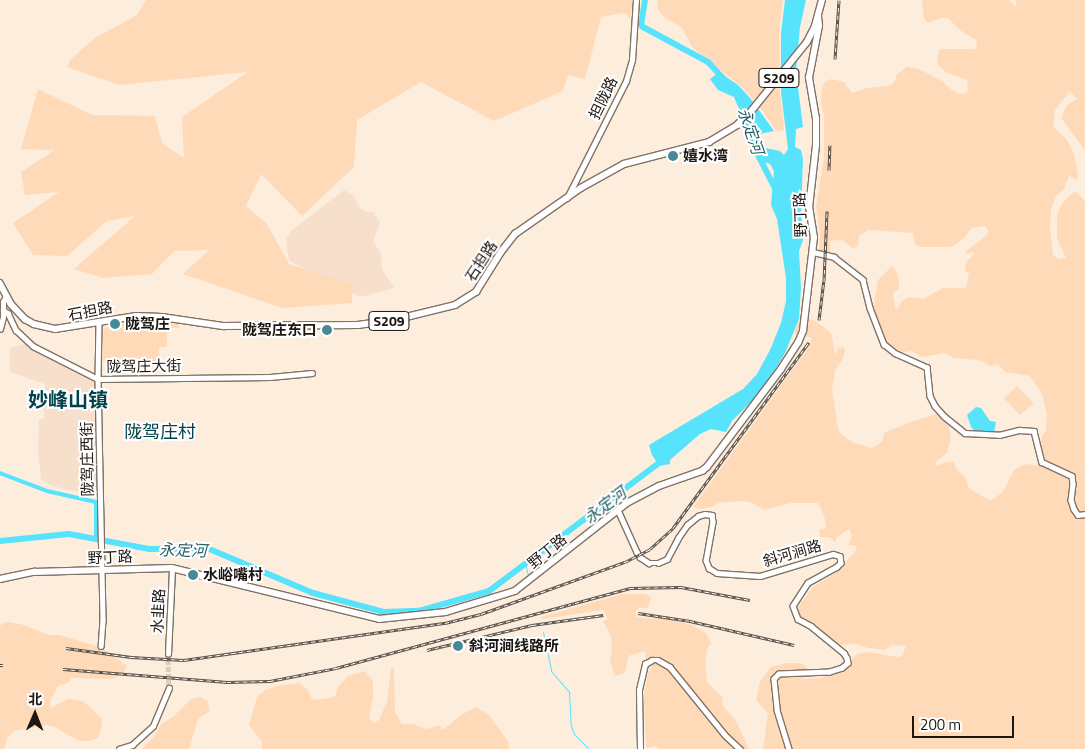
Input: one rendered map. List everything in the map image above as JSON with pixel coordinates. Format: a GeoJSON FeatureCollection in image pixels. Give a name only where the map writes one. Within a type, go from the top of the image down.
{"type":"FeatureCollection","features":[{"type":"Feature","properties":{"kind":"main road","name":"石担路"},"geometry":{"type":"LineString","coordinates":[[0,282],[6,296],[25,319],[45,328],[64,329],[147,316],[224,326],[358,324],[394,320],[455,306],[476,292],[501,252],[515,234],[600,177],[624,164],[709,142],[737,125],[796,58],[815,26],[822,0]]}},
{"type":"Feature","properties":{"kind":"main road","name":"野丁路"},"geometry":{"type":"LineString","coordinates":[[0,579],[34,572],[172,568],[370,618],[388,620],[423,616],[476,605],[515,590],[618,510],[659,486],[695,474],[707,466],[776,377],[798,344],[803,331],[814,238],[809,208],[816,146],[816,119],[809,78],[819,26],[818,16]]}},
{"type":"Feature","properties":{"kind":"street","name":"担陇路"},"geometry":{"type":"LineString","coordinates":[[566,199],[626,81],[632,60],[636,0]]}},
{"type":"Feature","properties":{"kind":"street"},"geometry":{"type":"LineString","coordinates":[[813,252],[834,257],[864,280],[870,308],[884,344],[895,353],[927,367],[930,396],[935,406],[944,416],[965,433],[999,435],[1019,430],[1034,431],[1042,462],[1072,476],[1074,484],[1071,500],[1074,509],[1078,515],[1085,514]]}},
{"type":"Feature","properties":{"kind":"street"},"geometry":{"type":"LineString","coordinates":[[0,329],[3,302],[6,296]]}},
{"type":"Feature","properties":{"kind":"street","name":"陇驾庄大街"},"geometry":{"type":"LineString","coordinates":[[3,310],[8,313],[16,330],[33,346],[98,379],[270,377],[312,373]]}},
{"type":"Feature","properties":{"kind":"street","name":"陇驾庄西街"},"geometry":{"type":"LineString","coordinates":[[99,322],[98,379],[103,620],[100,646]]}},
{"type":"Feature","properties":{"kind":"street","name":"斜河涧路"},"geometry":{"type":"LineString","coordinates":[[618,510],[637,552],[640,557],[648,562],[658,563],[667,560],[687,525],[698,516],[705,514],[712,515],[713,522],[706,560],[709,568],[717,573],[760,576],[834,554],[840,556],[841,563],[808,584],[793,606],[798,619],[810,626],[844,653],[848,663],[844,667],[830,672],[779,674],[774,679],[777,710],[789,749]]}},
{"type":"Feature","properties":{"kind":"street","name":"水韭路"},"geometry":{"type":"LineString","coordinates":[[168,654],[172,568]]}},
{"type":"Feature","properties":{"kind":"street"},"geometry":{"type":"LineString","coordinates":[[640,749],[639,690],[645,664],[652,660],[670,667],[725,735],[740,749]]}},
{"type":"Feature","properties":{"kind":"street"},"geometry":{"type":"LineString","coordinates":[[119,749],[132,745],[152,726],[169,688]]}},
{"type":"Feature","properties":{"kind":"shaded area"},"geometry":{"type":"Polygon","coordinates":[[[146,0],[633,0],[630,19],[627,14],[623,13],[601,17],[585,79],[568,75],[563,91],[494,121],[421,82],[357,120],[354,167],[302,216],[261,174],[246,206],[267,224],[289,264],[352,285],[352,303],[282,308],[183,274],[209,250],[174,251],[152,274],[103,278],[74,269],[135,216],[107,221],[67,256],[33,255],[13,223],[59,192],[25,195],[21,172],[55,150],[21,149],[38,89],[92,115],[155,116],[162,143],[184,158],[182,117],[248,72],[119,85],[67,67],[71,59],[95,38],[137,15],[146,0]]]}},
{"type":"Feature","properties":{"kind":"shaded area"},"geometry":{"type":"Polygon","coordinates":[[[657,0],[783,0],[779,29],[780,91],[784,130],[776,131],[763,111],[743,88],[692,47],[682,28],[664,17],[658,9],[657,0]]]}},
{"type":"Feature","properties":{"kind":"shaded area"},"geometry":{"type":"Polygon","coordinates":[[[922,0],[1009,0],[1016,7],[1016,0],[1085,0],[1085,150],[1061,118],[1067,105],[1077,99],[1070,91],[1055,110],[1053,126],[1067,140],[1074,154],[1078,176],[1077,180],[1069,176],[1064,189],[1056,196],[1051,209],[1050,228],[1053,255],[1059,259],[1066,258],[1057,238],[1057,215],[1063,202],[1075,191],[1085,201],[1085,749],[763,749],[768,714],[756,700],[760,682],[771,667],[786,663],[799,663],[805,665],[808,670],[803,679],[820,678],[841,671],[857,654],[869,652],[898,657],[902,656],[906,646],[893,645],[885,650],[856,644],[838,645],[799,617],[797,609],[813,587],[837,572],[856,550],[856,546],[848,545],[852,536],[849,529],[836,538],[836,543],[829,537],[820,537],[819,530],[826,528],[826,526],[824,515],[818,503],[790,503],[764,510],[750,502],[740,501],[718,503],[712,507],[700,509],[693,507],[806,351],[812,338],[794,333],[799,319],[814,320],[829,331],[832,336],[835,356],[838,348],[844,347],[845,351],[842,360],[835,371],[832,389],[838,429],[842,435],[854,443],[872,448],[882,442],[884,433],[939,413],[948,423],[951,437],[947,453],[936,462],[936,466],[946,462],[954,462],[957,470],[965,477],[969,488],[987,499],[992,500],[1003,492],[1014,470],[1025,464],[1043,466],[1041,441],[1042,435],[1046,431],[1047,414],[1042,394],[1030,376],[1005,372],[998,364],[991,366],[979,360],[954,358],[944,353],[922,357],[912,351],[898,353],[886,344],[873,309],[878,280],[891,267],[893,267],[898,275],[899,282],[899,290],[894,291],[893,295],[896,310],[902,301],[909,297],[923,299],[943,288],[966,288],[969,272],[965,272],[966,262],[974,254],[972,252],[966,254],[965,252],[987,235],[988,230],[985,226],[972,228],[963,239],[951,247],[921,247],[915,245],[913,233],[868,230],[859,236],[858,246],[853,249],[844,241],[839,240],[830,241],[830,253],[819,250],[820,234],[816,207],[824,157],[824,116],[821,102],[822,88],[825,82],[831,79],[844,82],[852,93],[867,88],[888,86],[894,83],[897,74],[907,67],[919,69],[944,82],[946,86],[957,93],[965,94],[968,91],[967,80],[945,72],[938,64],[937,59],[940,49],[975,49],[977,46],[976,40],[961,31],[948,18],[941,18],[928,23],[924,19],[922,0]]]}},
{"type":"Feature","properties":{"kind":"shaded area"},"geometry":{"type":"Polygon","coordinates":[[[344,190],[353,195],[361,209],[366,212],[373,212],[380,222],[373,241],[381,254],[382,269],[394,288],[360,297],[289,261],[286,239],[291,231],[344,190]]]}},
{"type":"Feature","properties":{"kind":"shaded area"},"geometry":{"type":"Polygon","coordinates":[[[148,319],[179,323],[179,328],[159,328],[167,329],[167,347],[159,347],[159,361],[100,361],[104,328],[134,320],[148,319]]]}},
{"type":"Feature","properties":{"kind":"shaded area"},"geometry":{"type":"Polygon","coordinates":[[[25,344],[93,380],[98,496],[52,486],[41,479],[38,451],[39,419],[44,419],[45,384],[10,372],[10,348],[25,344]]]}},
{"type":"Feature","properties":{"kind":"shaded area"},"geometry":{"type":"Polygon","coordinates":[[[1017,386],[1034,403],[1020,415],[1004,398],[1017,386]]]}},
{"type":"Feature","properties":{"kind":"shaded area"},"geometry":{"type":"Polygon","coordinates":[[[622,594],[645,594],[651,597],[648,608],[639,608],[635,612],[637,617],[654,619],[654,616],[692,625],[706,633],[711,643],[707,649],[705,663],[707,682],[722,697],[723,706],[736,721],[749,749],[660,749],[656,746],[646,748],[644,695],[648,673],[653,666],[646,660],[645,651],[628,656],[625,673],[615,676],[610,661],[612,650],[611,636],[603,621],[608,619],[603,610],[542,619],[541,617],[622,594]]]}},
{"type":"Feature","properties":{"kind":"shaded area"},"geometry":{"type":"Polygon","coordinates":[[[8,622],[24,625],[49,635],[60,635],[93,645],[107,651],[127,666],[123,673],[112,679],[71,678],[68,683],[58,686],[51,699],[50,708],[68,699],[82,701],[88,705],[102,719],[98,737],[91,741],[79,741],[55,727],[47,725],[14,731],[7,738],[4,749],[0,749],[0,626],[8,622]]]}},
{"type":"Feature","properties":{"kind":"shaded area"},"geometry":{"type":"Polygon","coordinates":[[[391,668],[394,668],[395,712],[402,724],[413,724],[426,729],[440,725],[441,729],[444,729],[461,715],[476,707],[488,714],[508,741],[509,749],[262,749],[262,742],[249,725],[257,697],[264,691],[276,686],[299,683],[308,690],[312,700],[324,699],[335,696],[338,687],[348,676],[365,671],[373,681],[373,696],[369,718],[374,723],[379,720],[387,702],[391,668]]]}},
{"type":"Feature","properties":{"kind":"shaded area"},"geometry":{"type":"Polygon","coordinates":[[[201,697],[208,702],[210,711],[198,719],[189,749],[142,749],[156,734],[161,724],[173,717],[191,699],[201,697]]]}},
{"type":"Feature","properties":{"kind":"water"},"geometry":{"type":"Polygon","coordinates":[[[785,0],[806,0],[800,27],[796,71],[803,127],[796,129],[795,147],[801,150],[803,159],[801,214],[803,240],[799,251],[801,288],[799,319],[785,353],[776,368],[756,397],[732,421],[726,432],[711,429],[700,434],[670,460],[670,464],[659,466],[652,455],[649,445],[743,389],[757,374],[770,350],[781,323],[786,301],[786,278],[777,219],[771,205],[774,171],[770,164],[758,160],[754,154],[761,147],[780,151],[784,155],[788,149],[781,92],[781,33],[785,0]]]}},
{"type":"Feature","properties":{"kind":"water"},"geometry":{"type":"Polygon","coordinates":[[[719,72],[738,85],[751,99],[774,131],[750,136],[734,97],[718,90],[710,79],[719,72]]]}},
{"type":"Feature","properties":{"kind":"water"},"geometry":{"type":"Polygon","coordinates":[[[976,407],[981,408],[990,421],[996,422],[994,433],[974,430],[971,427],[967,415],[976,407]]]}},
{"type":"Feature","properties":{"kind":"waterway","name":"永定河"},"geometry":{"type":"LineString","coordinates":[[645,0],[641,24],[643,27],[708,62],[723,78]]}},
{"type":"Feature","properties":{"kind":"waterway","name":"永定河"},"geometry":{"type":"LineString","coordinates":[[750,128],[759,157],[777,192]]}},
{"type":"Feature","properties":{"kind":"waterway","name":"永定河"},"geometry":{"type":"LineString","coordinates":[[0,541],[69,534],[149,549],[207,548],[313,593],[384,612],[419,611],[489,591],[663,460]]}},
{"type":"Feature","properties":{"kind":"waterway"},"geometry":{"type":"LineString","coordinates":[[0,473],[47,491],[96,502],[96,538]]}},
{"type":"Feature","properties":{"kind":"waterway"},"geometry":{"type":"LineString","coordinates":[[525,563],[528,575]]}},
{"type":"Feature","properties":{"kind":"waterway"},"geometry":{"type":"LineString","coordinates":[[543,632],[551,671],[569,692],[571,726],[574,734],[589,749]]}},
{"type":"Feature","properties":{"kind":"tunnel"},"geometry":{"type":"LineString","coordinates":[[168,654],[169,688]]}},
{"type":"Feature","properties":{"kind":"railway"},"geometry":{"type":"LineString","coordinates":[[835,59],[839,0]]}},
{"type":"Feature","properties":{"kind":"railway"},"geometry":{"type":"LineString","coordinates":[[829,170],[830,145]]}},
{"type":"Feature","properties":{"kind":"railway"},"geometry":{"type":"LineString","coordinates":[[819,320],[824,281],[827,211]]}},
{"type":"Feature","properties":{"kind":"railway"},"geometry":{"type":"LineString","coordinates":[[66,648],[131,657],[184,660],[445,623],[481,614],[625,562],[650,549],[673,528],[809,342]]}},
{"type":"Feature","properties":{"kind":"railway"},"geometry":{"type":"LineString","coordinates":[[63,669],[227,682],[270,681],[336,668],[630,588],[681,587],[750,600]]}},
{"type":"Feature","properties":{"kind":"railway"},"geometry":{"type":"LineString","coordinates":[[638,613],[690,621],[794,645]]}},
{"type":"Feature","properties":{"kind":"railway"},"geometry":{"type":"LineString","coordinates":[[427,650],[532,625],[603,615]]}},
{"type":"Feature","properties":{"kind":"place","name":"嬉水湾"},"geometry":{"type":"Point","coordinates":[673,156]}},
{"type":"Feature","properties":{"kind":"place","name":"陇驾庄"},"geometry":{"type":"Point","coordinates":[115,324]}},
{"type":"Feature","properties":{"kind":"place","name":"陇驾庄东口"},"geometry":{"type":"Point","coordinates":[327,330]}},
{"type":"Feature","properties":{"kind":"place","name":"水峪嘴村"},"geometry":{"type":"Point","coordinates":[193,575]}},
{"type":"Feature","properties":{"kind":"place","name":"斜河涧线路所"},"geometry":{"type":"Point","coordinates":[458,646]}},
{"type":"Feature","properties":{"kind":"district","name":"妙峰山镇"},"geometry":{"type":"Point","coordinates":[68,399]}},
{"type":"Feature","properties":{"kind":"district","name":"陇驾庄村"},"geometry":{"type":"Point","coordinates":[160,432]}}]}
